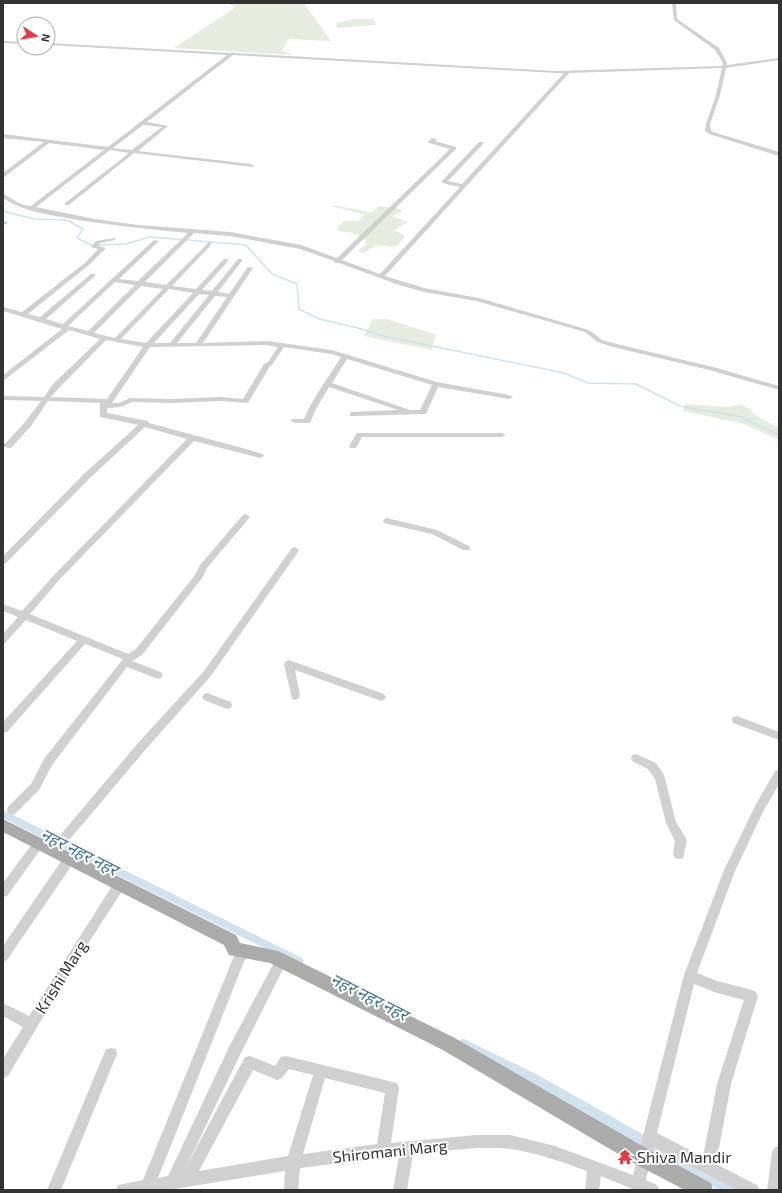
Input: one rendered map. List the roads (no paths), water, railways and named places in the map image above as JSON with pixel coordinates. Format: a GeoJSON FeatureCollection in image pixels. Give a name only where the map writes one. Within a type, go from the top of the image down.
{"type":"FeatureCollection","features":[{"type":"Feature","properties":{"kind":"main road"},"geometry":{"type":"LineString","coordinates":[[3,825],[230,940],[235,950],[272,956],[448,1043],[647,1146],[704,1190]]}},
{"type":"Feature","properties":{"kind":"street"},"geometry":{"type":"LineString","coordinates":[[674,3],[676,19],[717,49],[723,57],[725,63],[718,95],[708,124],[708,131],[711,134],[779,154]]}},
{"type":"Feature","properties":{"kind":"street"},"geometry":{"type":"LineString","coordinates":[[3,42],[16,43]]}},
{"type":"Feature","properties":{"kind":"street"},"geometry":{"type":"LineString","coordinates":[[56,44],[567,72],[724,67],[779,60]]}},
{"type":"Feature","properties":{"kind":"street"},"geometry":{"type":"LineString","coordinates":[[32,208],[233,53]]}},
{"type":"Feature","properties":{"kind":"street"},"geometry":{"type":"LineString","coordinates":[[381,277],[567,72]]}},
{"type":"Feature","properties":{"kind":"street"},"geometry":{"type":"LineString","coordinates":[[67,204],[166,126],[143,123]]}},
{"type":"Feature","properties":{"kind":"street"},"geometry":{"type":"LineString","coordinates":[[3,136],[251,166]]}},
{"type":"Feature","properties":{"kind":"street"},"geometry":{"type":"LineString","coordinates":[[337,262],[454,148],[431,142],[434,139]]}},
{"type":"Feature","properties":{"kind":"street"},"geometry":{"type":"LineString","coordinates":[[3,176],[49,141]]}},
{"type":"Feature","properties":{"kind":"street"},"geometry":{"type":"LineString","coordinates":[[463,186],[444,182],[482,143]]}},
{"type":"Feature","properties":{"kind":"street"},"geometry":{"type":"LineString","coordinates":[[3,196],[19,206],[58,214],[118,224],[188,232],[209,232],[265,240],[300,247],[337,262],[424,290],[497,304],[587,331],[600,341],[614,346],[711,368],[779,388]]}},
{"type":"Feature","properties":{"kind":"street"},"geometry":{"type":"LineString","coordinates":[[89,334],[191,233]]}},
{"type":"Feature","properties":{"kind":"street"},"geometry":{"type":"LineString","coordinates":[[23,315],[88,263],[103,248],[96,245],[113,239]]}},
{"type":"Feature","properties":{"kind":"street"},"geometry":{"type":"LineString","coordinates":[[3,379],[65,327],[156,241]]}},
{"type":"Feature","properties":{"kind":"street"},"geometry":{"type":"LineString","coordinates":[[117,340],[209,244]]}},
{"type":"Feature","properties":{"kind":"street"},"geometry":{"type":"LineString","coordinates":[[104,403],[109,401],[148,345],[226,260]]}},
{"type":"Feature","properties":{"kind":"street"},"geometry":{"type":"LineString","coordinates":[[172,345],[240,260]]}},
{"type":"Feature","properties":{"kind":"street"},"geometry":{"type":"LineString","coordinates":[[198,345],[250,268]]}},
{"type":"Feature","properties":{"kind":"street"},"geometry":{"type":"LineString","coordinates":[[41,320],[93,276]]}},
{"type":"Feature","properties":{"kind":"street"},"geometry":{"type":"LineString","coordinates":[[114,280],[231,296]]}},
{"type":"Feature","properties":{"kind":"street"},"geometry":{"type":"LineString","coordinates":[[3,309],[105,338],[148,345],[267,343],[332,352],[436,384],[509,397]]}},
{"type":"Feature","properties":{"kind":"street"},"geometry":{"type":"LineString","coordinates":[[3,445],[8,446],[28,424],[56,386],[105,338]]}},
{"type":"Feature","properties":{"kind":"street"},"geometry":{"type":"LineString","coordinates":[[3,398],[125,404],[130,400],[171,401],[221,399],[245,401],[268,364],[270,364],[282,345]]}},
{"type":"Feature","properties":{"kind":"street"},"geometry":{"type":"LineString","coordinates":[[295,421],[307,421],[327,384],[345,357]]}},
{"type":"Feature","properties":{"kind":"street"},"geometry":{"type":"LineString","coordinates":[[327,384],[412,412]]}},
{"type":"Feature","properties":{"kind":"street"},"geometry":{"type":"LineString","coordinates":[[353,414],[423,412],[436,384]]}},
{"type":"Feature","properties":{"kind":"street"},"geometry":{"type":"LineString","coordinates":[[104,403],[103,415],[145,423],[192,438],[237,448],[260,456]]}},
{"type":"Feature","properties":{"kind":"street"},"geometry":{"type":"LineString","coordinates":[[3,561],[88,475],[145,423]]}},
{"type":"Feature","properties":{"kind":"street"},"geometry":{"type":"LineString","coordinates":[[353,446],[360,435],[502,436]]}},
{"type":"Feature","properties":{"kind":"street"},"geometry":{"type":"LineString","coordinates":[[3,640],[58,576],[192,438]]}},
{"type":"Feature","properties":{"kind":"street"},"geometry":{"type":"LineString","coordinates":[[12,810],[35,787],[48,762],[128,660],[139,652],[199,576],[203,567],[246,517]]}},
{"type":"Feature","properties":{"kind":"street"},"geometry":{"type":"LineString","coordinates":[[388,521],[434,532],[466,548]]}},
{"type":"Feature","properties":{"kind":"street"},"geometry":{"type":"LineString","coordinates":[[66,836],[142,746],[207,674],[295,550]]}},
{"type":"Feature","properties":{"kind":"street"},"geometry":{"type":"LineString","coordinates":[[3,607],[83,640],[158,675]]}},
{"type":"Feature","properties":{"kind":"street"},"geometry":{"type":"LineString","coordinates":[[3,729],[83,640]]}},
{"type":"Feature","properties":{"kind":"street"},"geometry":{"type":"LineString","coordinates":[[295,696],[289,664],[381,697]]}},
{"type":"Feature","properties":{"kind":"street"},"geometry":{"type":"LineString","coordinates":[[207,697],[227,705]]}},
{"type":"Feature","properties":{"kind":"street"},"geometry":{"type":"LineString","coordinates":[[737,720],[779,736]]}},
{"type":"Feature","properties":{"kind":"street"},"geometry":{"type":"LineString","coordinates":[[636,758],[652,766],[660,778],[671,823],[681,840],[678,854]]}},
{"type":"Feature","properties":{"kind":"street"},"geometry":{"type":"LineString","coordinates":[[638,1184],[690,977],[730,870],[759,809],[779,774]]}},
{"type":"Feature","properties":{"kind":"street"},"geometry":{"type":"LineString","coordinates":[[3,892],[39,842]]}},
{"type":"Feature","properties":{"kind":"street"},"geometry":{"type":"LineString","coordinates":[[3,956],[70,858]]}},
{"type":"Feature","properties":{"kind":"street","name":"Krishi Marg"},"geometry":{"type":"LineString","coordinates":[[3,1071],[120,884]]}},
{"type":"Feature","properties":{"kind":"street"},"geometry":{"type":"LineString","coordinates":[[146,1187],[238,960],[244,951]]}},
{"type":"Feature","properties":{"kind":"street"},"geometry":{"type":"LineString","coordinates":[[172,1182],[235,1050],[281,961]]}},
{"type":"Feature","properties":{"kind":"street"},"geometry":{"type":"LineString","coordinates":[[690,977],[717,987],[752,996],[724,1084],[708,1167]]}},
{"type":"Feature","properties":{"kind":"street"},"geometry":{"type":"LineString","coordinates":[[3,1009],[31,1024]]}},
{"type":"Feature","properties":{"kind":"street"},"geometry":{"type":"LineString","coordinates":[[54,1190],[111,1054]]}},
{"type":"Feature","properties":{"kind":"street"},"geometry":{"type":"LineString","coordinates":[[187,1180],[250,1062],[277,1073],[286,1062],[392,1088],[383,1151]]}},
{"type":"Feature","properties":{"kind":"street"},"geometry":{"type":"LineString","coordinates":[[291,1190],[294,1163],[321,1070]]}},
{"type":"Feature","properties":{"kind":"street","name":"Shiromani Marg"},"geometry":{"type":"LineString","coordinates":[[123,1190],[294,1163],[383,1151],[486,1142],[520,1144],[595,1167],[652,1190]]}},
{"type":"Feature","properties":{"kind":"street"},"geometry":{"type":"LineString","coordinates":[[647,1146],[708,1167],[752,1190]]}},
{"type":"Feature","properties":{"kind":"street"},"geometry":{"type":"LineString","coordinates":[[400,1190],[407,1148]]}},
{"type":"Feature","properties":{"kind":"street"},"geometry":{"type":"LineString","coordinates":[[774,1190],[779,1153]]}},
{"type":"Feature","properties":{"kind":"street"},"geometry":{"type":"LineString","coordinates":[[592,1190],[595,1167]]}},
{"type":"Feature","properties":{"kind":"waterway"},"geometry":{"type":"LineString","coordinates":[[3,209],[6,212],[34,219],[67,220],[83,229],[77,238],[93,246]]}},
{"type":"Feature","properties":{"kind":"waterway"},"geometry":{"type":"LineString","coordinates":[[98,245],[126,244],[150,237],[246,245],[272,274],[297,284],[299,309],[319,319],[358,328],[383,336],[564,373],[588,383],[636,384],[680,406],[741,417],[779,435]]}},
{"type":"Feature","properties":{"kind":"waterway","name":"नहर नहर नहर"},"geometry":{"type":"LineString","coordinates":[[3,814],[299,961]]}},
{"type":"Feature","properties":{"kind":"waterway","name":"नहर नहर नहर"},"geometry":{"type":"LineString","coordinates":[[464,1044],[534,1079],[730,1190]]}},
{"type":"Feature","properties":{"kind":"place","name":"Shiva Mandir"},"geometry":{"type":"Point","coordinates":[625,1157]}}]}
